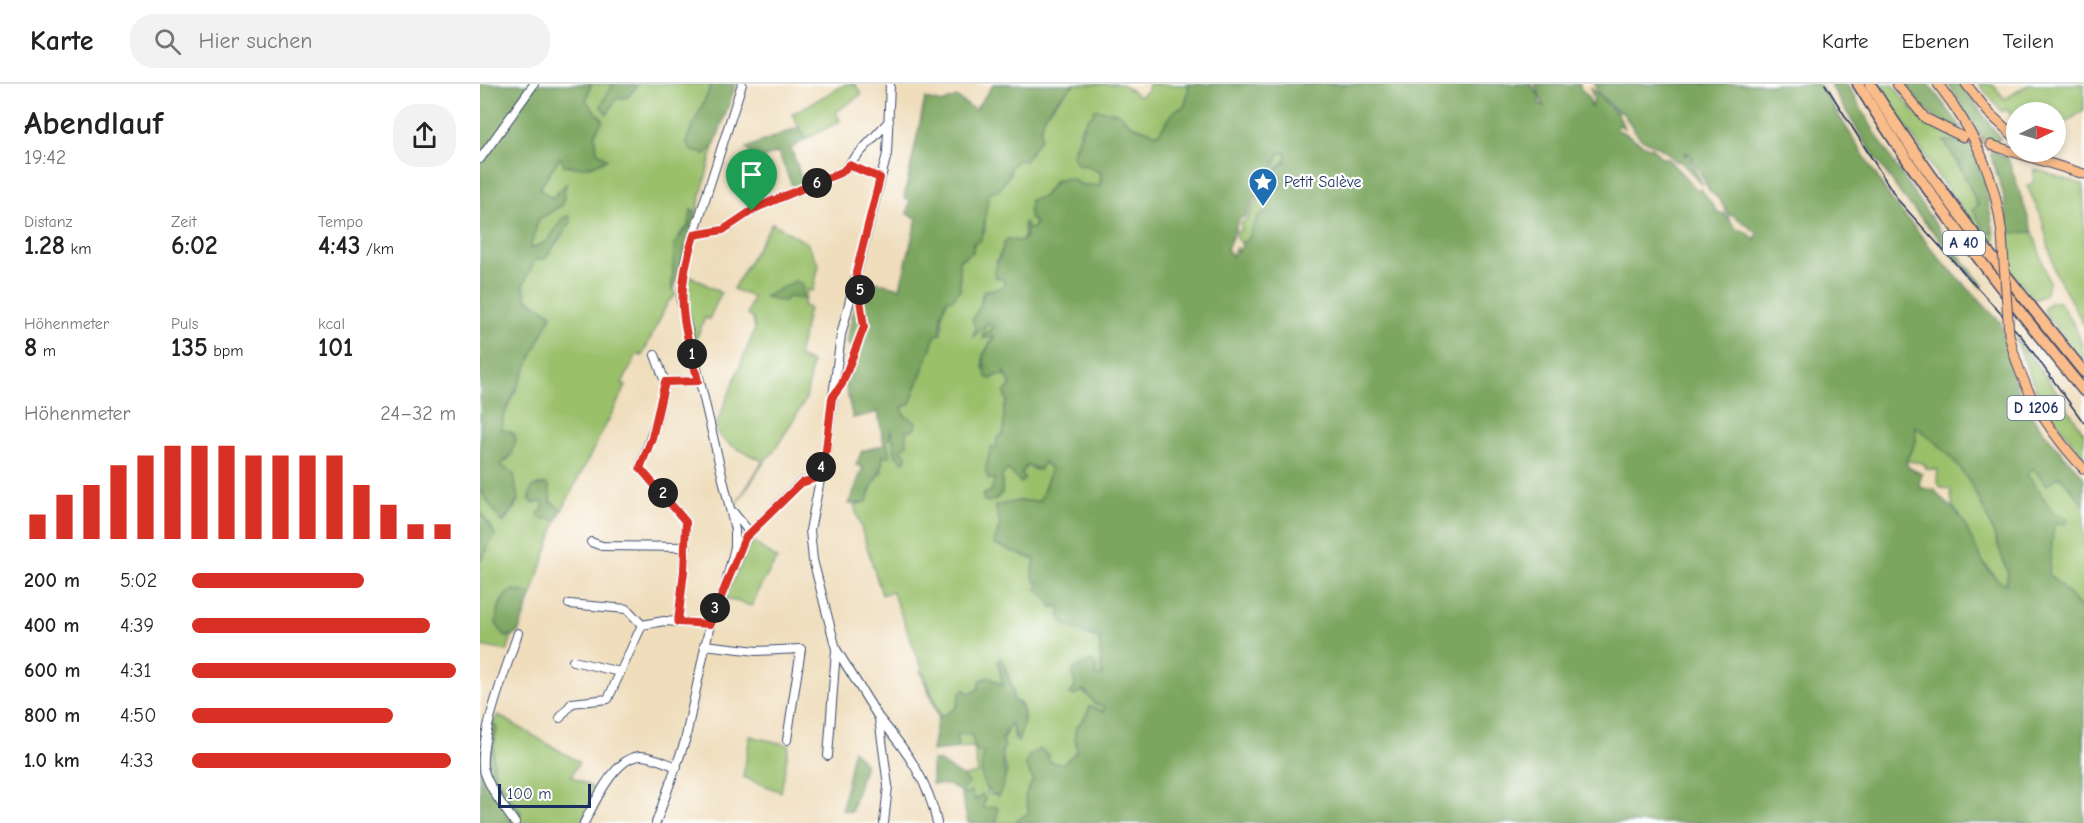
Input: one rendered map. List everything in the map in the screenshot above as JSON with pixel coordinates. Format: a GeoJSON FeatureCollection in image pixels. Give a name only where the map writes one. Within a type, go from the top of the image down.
{"type":"FeatureCollection","features":[{"type":"Feature","properties":{"kind":"highway","name":"A 40"},"geometry":{"type":"LineString","coordinates":[[1858,84],[1895,144],[1957,233],[2084,391]]}},
{"type":"Feature","properties":{"kind":"highway","name":"A 40"},"geometry":{"type":"LineString","coordinates":[[1870,84],[1910,147],[1960,218],[2084,372]]}},
{"type":"Feature","properties":{"kind":"main road"},"geometry":{"type":"LineString","coordinates":[[1897,84],[1925,118],[1963,137]]}},
{"type":"Feature","properties":{"kind":"main road","name":"D 1206"},"geometry":{"type":"LineString","coordinates":[[1938,84],[1964,119],[1983,156],[1997,199],[2009,334],[2020,374],[2037,410],[2084,469]]}},
{"type":"Feature","properties":{"kind":"main road"},"geometry":{"type":"LineString","coordinates":[[1966,84],[1989,113],[2006,129]]}},
{"type":"Feature","properties":{"kind":"main road"},"geometry":{"type":"LineString","coordinates":[[1991,145],[2084,174]]}},
{"type":"Feature","properties":{"kind":"main road"},"geometry":{"type":"LineString","coordinates":[[2055,162],[2070,170]]}},
{"type":"Feature","properties":{"kind":"street"},"geometry":{"type":"LineString","coordinates":[[480,159],[534,84]]}},
{"type":"Feature","properties":{"kind":"street"},"geometry":{"type":"LineString","coordinates":[[742,84],[685,262],[682,275],[682,311],[698,381],[741,540],[801,483],[819,477]]}},
{"type":"Feature","properties":{"kind":"street"},"geometry":{"type":"LineString","coordinates":[[890,84],[887,154],[841,335],[826,450],[810,524],[810,544],[836,649],[879,718],[915,766],[932,802],[937,823]]}},
{"type":"Feature","properties":{"kind":"street"},"geometry":{"type":"LineString","coordinates":[[694,235],[723,230],[756,208],[842,172],[890,120]]}},
{"type":"Feature","properties":{"kind":"street"},"geometry":{"type":"LineString","coordinates":[[849,165],[880,178]]}},
{"type":"Feature","properties":{"kind":"street"},"geometry":{"type":"LineString","coordinates":[[832,398],[842,384],[864,327],[856,273]]}},
{"type":"Feature","properties":{"kind":"street"},"geometry":{"type":"LineString","coordinates":[[655,356],[665,382],[652,438],[640,468],[684,518],[686,547],[678,622]]}},
{"type":"Feature","properties":{"kind":"street"},"geometry":{"type":"LineString","coordinates":[[665,382],[698,381]]}},
{"type":"Feature","properties":{"kind":"street"},"geometry":{"type":"LineString","coordinates":[[739,530],[761,522]]}},
{"type":"Feature","properties":{"kind":"street"},"geometry":{"type":"LineString","coordinates":[[739,530],[746,537]]}},
{"type":"Feature","properties":{"kind":"street"},"geometry":{"type":"LineString","coordinates":[[727,579],[739,530]]}},
{"type":"Feature","properties":{"kind":"street"},"geometry":{"type":"LineString","coordinates":[[656,823],[677,767],[710,624],[746,537]]}},
{"type":"Feature","properties":{"kind":"street"},"geometry":{"type":"LineString","coordinates":[[591,542],[602,546],[686,547]]}},
{"type":"Feature","properties":{"kind":"street"},"geometry":{"type":"LineString","coordinates":[[569,604],[627,609],[642,625]]}},
{"type":"Feature","properties":{"kind":"street"},"geometry":{"type":"LineString","coordinates":[[642,625],[678,622],[710,624]]}},
{"type":"Feature","properties":{"kind":"street"},"geometry":{"type":"LineString","coordinates":[[560,718],[572,703],[608,699],[642,625]]}},
{"type":"Feature","properties":{"kind":"street"},"geometry":{"type":"LineString","coordinates":[[515,823],[488,779],[482,754],[490,717],[518,633]]}},
{"type":"Feature","properties":{"kind":"street"},"geometry":{"type":"LineString","coordinates":[[704,645],[757,651],[801,649],[787,740]]}},
{"type":"Feature","properties":{"kind":"street"},"geometry":{"type":"LineString","coordinates":[[828,756],[836,649]]}},
{"type":"Feature","properties":{"kind":"street"},"geometry":{"type":"LineString","coordinates":[[573,661],[620,672]]}},
{"type":"Feature","properties":{"kind":"street"},"geometry":{"type":"LineString","coordinates":[[879,718],[888,786],[884,823]]}},
{"type":"Feature","properties":{"kind":"street"},"geometry":{"type":"LineString","coordinates":[[584,823],[600,792],[617,770],[634,758],[649,758],[677,767]]}},
{"type":"Feature","properties":{"kind":"green space"},"geometry":{"type":"Polygon","coordinates":[[[480,84],[591,84],[586,101],[603,120],[595,134],[597,151],[607,159],[591,166],[575,167],[564,165],[560,157],[539,189],[552,198],[567,183],[564,189],[563,204],[538,220],[530,249],[548,241],[563,218],[569,216],[571,222],[545,259],[535,260],[523,285],[527,299],[552,314],[503,417],[502,430],[510,431],[516,439],[513,450],[501,465],[514,475],[518,500],[502,523],[480,490],[480,84]]]}},
{"type":"Feature","properties":{"kind":"green space"},"geometry":{"type":"Polygon","coordinates":[[[591,84],[613,84],[601,106],[638,84],[712,84],[687,140],[705,154],[714,146],[696,214],[692,210],[689,225],[680,234],[673,269],[672,289],[676,295],[668,302],[642,356],[637,354],[622,384],[626,386],[562,510],[551,502],[542,502],[544,507],[539,514],[540,518],[557,520],[532,594],[514,590],[501,602],[497,614],[506,637],[512,636],[507,651],[480,646],[480,562],[495,534],[480,511],[480,490],[503,523],[515,507],[517,494],[516,488],[501,465],[513,454],[502,430],[503,417],[552,314],[527,299],[523,285],[535,260],[545,259],[563,218],[548,241],[530,249],[538,220],[563,204],[565,186],[552,198],[539,189],[560,156],[606,159],[597,151],[595,134],[603,120],[586,101],[591,84]]]}},
{"type":"Feature","properties":{"kind":"green space"},"geometry":{"type":"Polygon","coordinates":[[[613,84],[638,85],[628,97],[616,99],[607,115],[601,106],[613,84]]]}},
{"type":"Feature","properties":{"kind":"green space"},"geometry":{"type":"Polygon","coordinates":[[[712,84],[736,84],[714,146],[705,154],[692,151],[686,141],[712,84]]]}},
{"type":"Feature","properties":{"kind":"green space"},"geometry":{"type":"Polygon","coordinates":[[[846,84],[855,84],[862,94],[836,112],[840,121],[806,139],[792,114],[846,84]]]}},
{"type":"Feature","properties":{"kind":"green space"},"geometry":{"type":"Polygon","coordinates":[[[994,84],[1074,84],[1046,114],[1042,121],[1041,137],[1025,161],[1018,160],[1010,168],[1010,174],[999,190],[991,191],[980,241],[973,243],[973,252],[959,260],[960,290],[953,299],[947,299],[941,316],[941,333],[935,336],[910,404],[902,407],[904,415],[917,423],[914,429],[906,431],[907,444],[901,450],[907,456],[904,462],[896,456],[891,431],[887,443],[890,455],[888,458],[883,455],[880,470],[867,502],[849,504],[863,467],[856,465],[862,451],[884,445],[878,412],[853,418],[845,384],[857,354],[847,343],[856,295],[875,282],[900,288],[917,218],[907,214],[910,200],[904,198],[925,99],[942,103],[956,97],[975,110],[994,84]]]}},
{"type":"Feature","properties":{"kind":"green space"},"geometry":{"type":"Polygon","coordinates":[[[1074,84],[1122,84],[1139,96],[1148,90],[1149,84],[1189,85],[1185,106],[1174,111],[1158,135],[1129,124],[1119,113],[1092,116],[1080,129],[1081,138],[1074,147],[1085,164],[1101,173],[1100,187],[1055,180],[1043,197],[1033,229],[1027,229],[1022,242],[1009,239],[996,261],[1004,280],[1004,288],[984,291],[981,298],[983,330],[988,323],[993,327],[983,338],[994,336],[983,355],[983,368],[994,376],[1001,375],[1004,370],[1011,385],[1004,433],[988,466],[988,479],[995,479],[991,491],[1002,489],[1002,475],[1008,469],[1021,474],[1027,465],[1036,470],[1044,462],[1051,469],[1040,501],[1018,501],[1000,524],[995,544],[1035,560],[1039,582],[1053,608],[1056,605],[1085,635],[1099,638],[1102,677],[1095,674],[1091,662],[1073,670],[1075,687],[1105,707],[1105,712],[1090,706],[1076,729],[1078,751],[1063,765],[1050,762],[1025,764],[1033,780],[1025,796],[1029,813],[1017,820],[1017,823],[996,823],[998,809],[996,807],[983,808],[981,807],[985,798],[975,801],[961,792],[969,783],[964,776],[978,773],[974,747],[958,748],[957,734],[972,735],[984,752],[983,781],[988,789],[987,794],[998,796],[1007,771],[1002,752],[1005,735],[1011,722],[1015,739],[1021,731],[1024,717],[1020,703],[1013,700],[1013,690],[1003,662],[1001,658],[1003,687],[989,677],[980,680],[979,688],[971,694],[961,692],[956,708],[941,717],[892,591],[882,595],[854,505],[866,502],[868,492],[882,471],[883,454],[891,430],[897,451],[904,461],[907,456],[901,451],[902,407],[910,404],[935,336],[943,326],[942,314],[945,305],[960,290],[959,260],[964,258],[985,231],[985,203],[991,190],[1010,174],[1009,168],[1018,160],[1040,130],[1045,114],[1074,84]]]}},
{"type":"Feature","properties":{"kind":"green space"},"geometry":{"type":"Polygon","coordinates":[[[1185,84],[1531,84],[1541,99],[1538,102],[1544,106],[1535,84],[1580,84],[1580,88],[1589,97],[1591,107],[1594,100],[1590,87],[1619,116],[1624,128],[1618,124],[1617,130],[1651,147],[1662,158],[1667,158],[1697,190],[1701,189],[1719,214],[1724,213],[1737,230],[1742,230],[1754,238],[1755,242],[1757,233],[1733,215],[1729,216],[1719,199],[1709,190],[1691,155],[1686,152],[1684,155],[1688,155],[1691,159],[1703,185],[1681,162],[1640,138],[1622,112],[1618,112],[1598,93],[1594,84],[1819,84],[1891,199],[1940,259],[2001,323],[2011,374],[2028,412],[2084,477],[2084,504],[2060,476],[2047,485],[2033,468],[2027,474],[2053,512],[2068,519],[2065,524],[2054,524],[2049,574],[2084,610],[2084,823],[1017,823],[1017,820],[1029,813],[1025,796],[1033,780],[1025,764],[1029,756],[1040,749],[1048,755],[1050,762],[1063,764],[1077,751],[1076,728],[1084,719],[1090,706],[1104,712],[1105,707],[1095,704],[1084,690],[1074,696],[1070,694],[1075,687],[1073,670],[1091,661],[1097,667],[1095,674],[1102,676],[1099,638],[1066,626],[1059,615],[1061,609],[1056,605],[1053,608],[1046,597],[1037,590],[1039,582],[1035,582],[1032,574],[1035,560],[994,544],[1000,524],[995,506],[1018,501],[1040,501],[1051,469],[1044,462],[1039,470],[1027,465],[1021,474],[1025,478],[1021,483],[1008,469],[1002,475],[1002,493],[998,498],[989,502],[983,500],[983,495],[991,491],[995,479],[988,479],[986,467],[991,447],[997,448],[997,438],[1004,433],[1004,409],[1007,401],[1004,393],[1011,385],[1004,370],[1005,376],[998,375],[991,379],[986,377],[983,356],[994,337],[983,338],[983,333],[991,331],[993,327],[988,323],[973,337],[975,327],[972,320],[981,304],[984,291],[1004,287],[1004,280],[995,277],[994,273],[1005,241],[1008,239],[1022,242],[1026,236],[1023,224],[1026,222],[1027,229],[1032,229],[1036,223],[1029,217],[1030,200],[1043,197],[1055,183],[1064,178],[1069,178],[1081,185],[1100,186],[1101,173],[1085,165],[1079,166],[1072,156],[1087,118],[1092,116],[1095,109],[1119,113],[1129,124],[1158,134],[1174,111],[1185,106],[1189,85],[1185,84]],[[1280,153],[1272,169],[1276,175],[1274,180],[1253,200],[1245,217],[1240,218],[1227,249],[1232,256],[1236,248],[1238,252],[1242,246],[1241,243],[1248,240],[1257,218],[1267,210],[1273,194],[1281,187],[1271,187],[1272,183],[1279,180],[1278,168],[1286,162],[1286,153],[1280,153]],[[1915,426],[1916,441],[1906,461],[1908,467],[1922,474],[1919,484],[1922,488],[1935,490],[1958,514],[1991,574],[2006,584],[2008,573],[1975,491],[1951,457],[1915,426]]]}},
{"type":"Feature","properties":{"kind":"green space"},"geometry":{"type":"Polygon","coordinates":[[[1830,84],[1847,84],[1910,188],[1983,285],[1982,288],[1903,197],[1864,141],[1830,84]]]}},
{"type":"Feature","properties":{"kind":"green space"},"geometry":{"type":"Polygon","coordinates":[[[1879,84],[1893,84],[1908,105],[1923,120],[1942,132],[1965,142],[1945,141],[1970,187],[1978,207],[1973,209],[1985,231],[1994,233],[1996,254],[1937,175],[1879,84]]]}},
{"type":"Feature","properties":{"kind":"green space"},"geometry":{"type":"Polygon","coordinates":[[[1906,84],[1928,84],[1962,128],[1954,128],[1937,120],[1922,106],[1906,84]]]}},
{"type":"Feature","properties":{"kind":"green space"},"geometry":{"type":"Polygon","coordinates":[[[1948,84],[1961,84],[2000,138],[1998,141],[1984,141],[1948,84]]]}},
{"type":"Feature","properties":{"kind":"green space"},"geometry":{"type":"Polygon","coordinates":[[[1979,84],[1992,84],[2005,99],[2029,84],[2084,84],[2084,110],[2066,122],[2066,102],[2006,102],[2006,109],[2002,112],[1979,84]]]}},
{"type":"Feature","properties":{"kind":"green space"},"geometry":{"type":"Polygon","coordinates":[[[799,127],[806,139],[791,148],[804,186],[794,190],[778,152],[756,161],[746,148],[799,127]]]}},
{"type":"Feature","properties":{"kind":"green space"},"geometry":{"type":"Polygon","coordinates":[[[1944,141],[1969,143],[1984,180],[1994,233],[1985,232],[1973,209],[1978,206],[1960,166],[1944,141]]]}},
{"type":"Feature","properties":{"kind":"green space"},"geometry":{"type":"Polygon","coordinates":[[[1993,151],[2006,157],[2006,162],[2009,162],[2033,232],[2009,233],[2003,193],[1990,153],[1993,151]]]}},
{"type":"Feature","properties":{"kind":"green space"},"geometry":{"type":"Polygon","coordinates":[[[1280,153],[1286,153],[1286,162],[1280,164],[1277,173],[1279,180],[1272,187],[1282,187],[1273,194],[1267,209],[1257,218],[1248,241],[1241,243],[1236,238],[1236,232],[1241,231],[1241,223],[1248,218],[1254,204],[1276,175],[1275,163],[1280,153]]]}},
{"type":"Feature","properties":{"kind":"green space"},"geometry":{"type":"Polygon","coordinates":[[[2034,169],[2084,185],[2084,325],[2055,272],[2041,216],[2027,186],[2033,183],[2034,169]]]}},
{"type":"Feature","properties":{"kind":"green space"},"geometry":{"type":"Polygon","coordinates":[[[691,210],[696,214],[674,289],[672,289],[674,245],[689,225],[691,210]]]}},
{"type":"Feature","properties":{"kind":"green space"},"geometry":{"type":"Polygon","coordinates":[[[772,223],[807,243],[819,265],[813,291],[807,290],[803,306],[809,308],[798,357],[812,363],[806,399],[773,453],[766,459],[735,506],[763,461],[729,444],[715,428],[755,329],[753,319],[747,315],[753,297],[733,289],[772,223]]]}},
{"type":"Feature","properties":{"kind":"green space"},"geometry":{"type":"Polygon","coordinates":[[[2033,232],[2049,282],[2045,295],[2034,300],[2010,271],[2009,233],[2033,232]]]}},
{"type":"Feature","properties":{"kind":"green space"},"geometry":{"type":"Polygon","coordinates":[[[689,275],[721,293],[709,319],[705,318],[694,344],[687,312],[689,275]]]}},
{"type":"Feature","properties":{"kind":"green space"},"geometry":{"type":"Polygon","coordinates":[[[795,281],[802,284],[803,299],[787,297],[784,302],[764,297],[795,281]]]}},
{"type":"Feature","properties":{"kind":"green space"},"geometry":{"type":"Polygon","coordinates":[[[2050,302],[2059,302],[2073,323],[2082,345],[2084,362],[2045,313],[2044,309],[2050,302]]]}},
{"type":"Feature","properties":{"kind":"green space"},"geometry":{"type":"Polygon","coordinates":[[[2015,337],[2047,378],[2084,433],[2084,457],[2040,400],[2015,337]]]}},
{"type":"Feature","properties":{"kind":"green space"},"geometry":{"type":"Polygon","coordinates":[[[1914,426],[1950,457],[1964,473],[1974,490],[1984,509],[2008,573],[2006,584],[2000,583],[1981,559],[1961,518],[1953,507],[1950,489],[1941,488],[1937,480],[1938,470],[1927,469],[1923,463],[1906,461],[1916,441],[1914,426]]]}},
{"type":"Feature","properties":{"kind":"green space"},"geometry":{"type":"Polygon","coordinates":[[[2033,468],[2060,476],[2084,504],[2084,610],[2049,574],[2053,512],[2026,474],[2033,468]]]}},
{"type":"Feature","properties":{"kind":"green space"},"geometry":{"type":"Polygon","coordinates":[[[545,484],[549,486],[551,502],[562,510],[557,520],[540,518],[538,514],[544,507],[542,502],[532,503],[529,500],[532,487],[545,484]]]}},
{"type":"Feature","properties":{"kind":"green space"},"geometry":{"type":"Polygon","coordinates":[[[480,511],[495,534],[480,562],[480,511]]]}},
{"type":"Feature","properties":{"kind":"green space"},"geometry":{"type":"Polygon","coordinates":[[[752,541],[777,559],[760,587],[752,606],[725,598],[752,541]]]}},
{"type":"Feature","properties":{"kind":"green space"},"geometry":{"type":"Polygon","coordinates":[[[514,590],[532,594],[518,633],[506,637],[496,624],[503,600],[514,590]]]}},
{"type":"Feature","properties":{"kind":"green space"},"geometry":{"type":"Polygon","coordinates":[[[1001,658],[1013,690],[1013,700],[1022,707],[1024,718],[1018,742],[1011,723],[1002,739],[1005,746],[1000,755],[1005,776],[998,796],[992,793],[984,783],[982,765],[984,752],[979,753],[974,746],[972,735],[957,734],[958,748],[932,751],[938,717],[920,670],[941,717],[956,708],[961,692],[964,690],[971,694],[979,688],[980,681],[989,677],[1003,686],[998,661],[1001,658]]]}},
{"type":"Feature","properties":{"kind":"green space"},"geometry":{"type":"Polygon","coordinates":[[[498,715],[579,762],[571,776],[595,789],[580,823],[516,822],[521,812],[499,782],[493,765],[497,727],[492,723],[498,715]]]}},
{"type":"Feature","properties":{"kind":"green space"},"geometry":{"type":"Polygon","coordinates":[[[492,723],[497,726],[493,755],[495,774],[521,812],[516,823],[480,823],[480,729],[489,732],[492,723]]]}},
{"type":"Feature","properties":{"kind":"green space"},"geometry":{"type":"Polygon","coordinates":[[[750,736],[789,745],[781,792],[743,777],[750,736]]]}},
{"type":"Feature","properties":{"kind":"green space"},"geometry":{"type":"Polygon","coordinates":[[[853,750],[865,764],[851,812],[842,810],[853,750]]]}},
{"type":"Feature","properties":{"kind":"green space"},"geometry":{"type":"Polygon","coordinates":[[[932,761],[939,761],[969,783],[961,792],[949,785],[932,784],[932,761]]]}},
{"type":"Feature","properties":{"kind":"green space"},"geometry":{"type":"Polygon","coordinates":[[[971,791],[975,800],[982,794],[985,798],[983,808],[996,807],[998,809],[996,823],[968,823],[961,792],[967,794],[971,791]]]}},
{"type":"Feature","properties":{"kind":"tunnel"},"geometry":{"type":"LineString","coordinates":[[1963,137],[1991,145]]}},
{"type":"Feature","properties":{"kind":"railway"},"geometry":{"type":"LineString","coordinates":[[1825,84],[1898,200],[2022,337],[2084,423]]}},
{"type":"Feature","properties":{"kind":"place","name":"Petit Salève"},"geometry":{"type":"Point","coordinates":[1263,208]}},
{"type":"Feature","properties":{"kind":"route"},"geometry":{"type":"LineString","coordinates":[[849,165],[880,178],[856,273],[859,280],[864,327],[842,384],[832,398],[826,450],[819,477],[809,478],[801,483],[745,538],[745,543],[727,579],[710,624],[678,622],[684,571],[686,522],[640,468],[652,438],[665,382],[698,381],[681,301],[682,275],[694,235],[701,236],[723,230],[752,211],[842,172],[849,165]]}}]}
